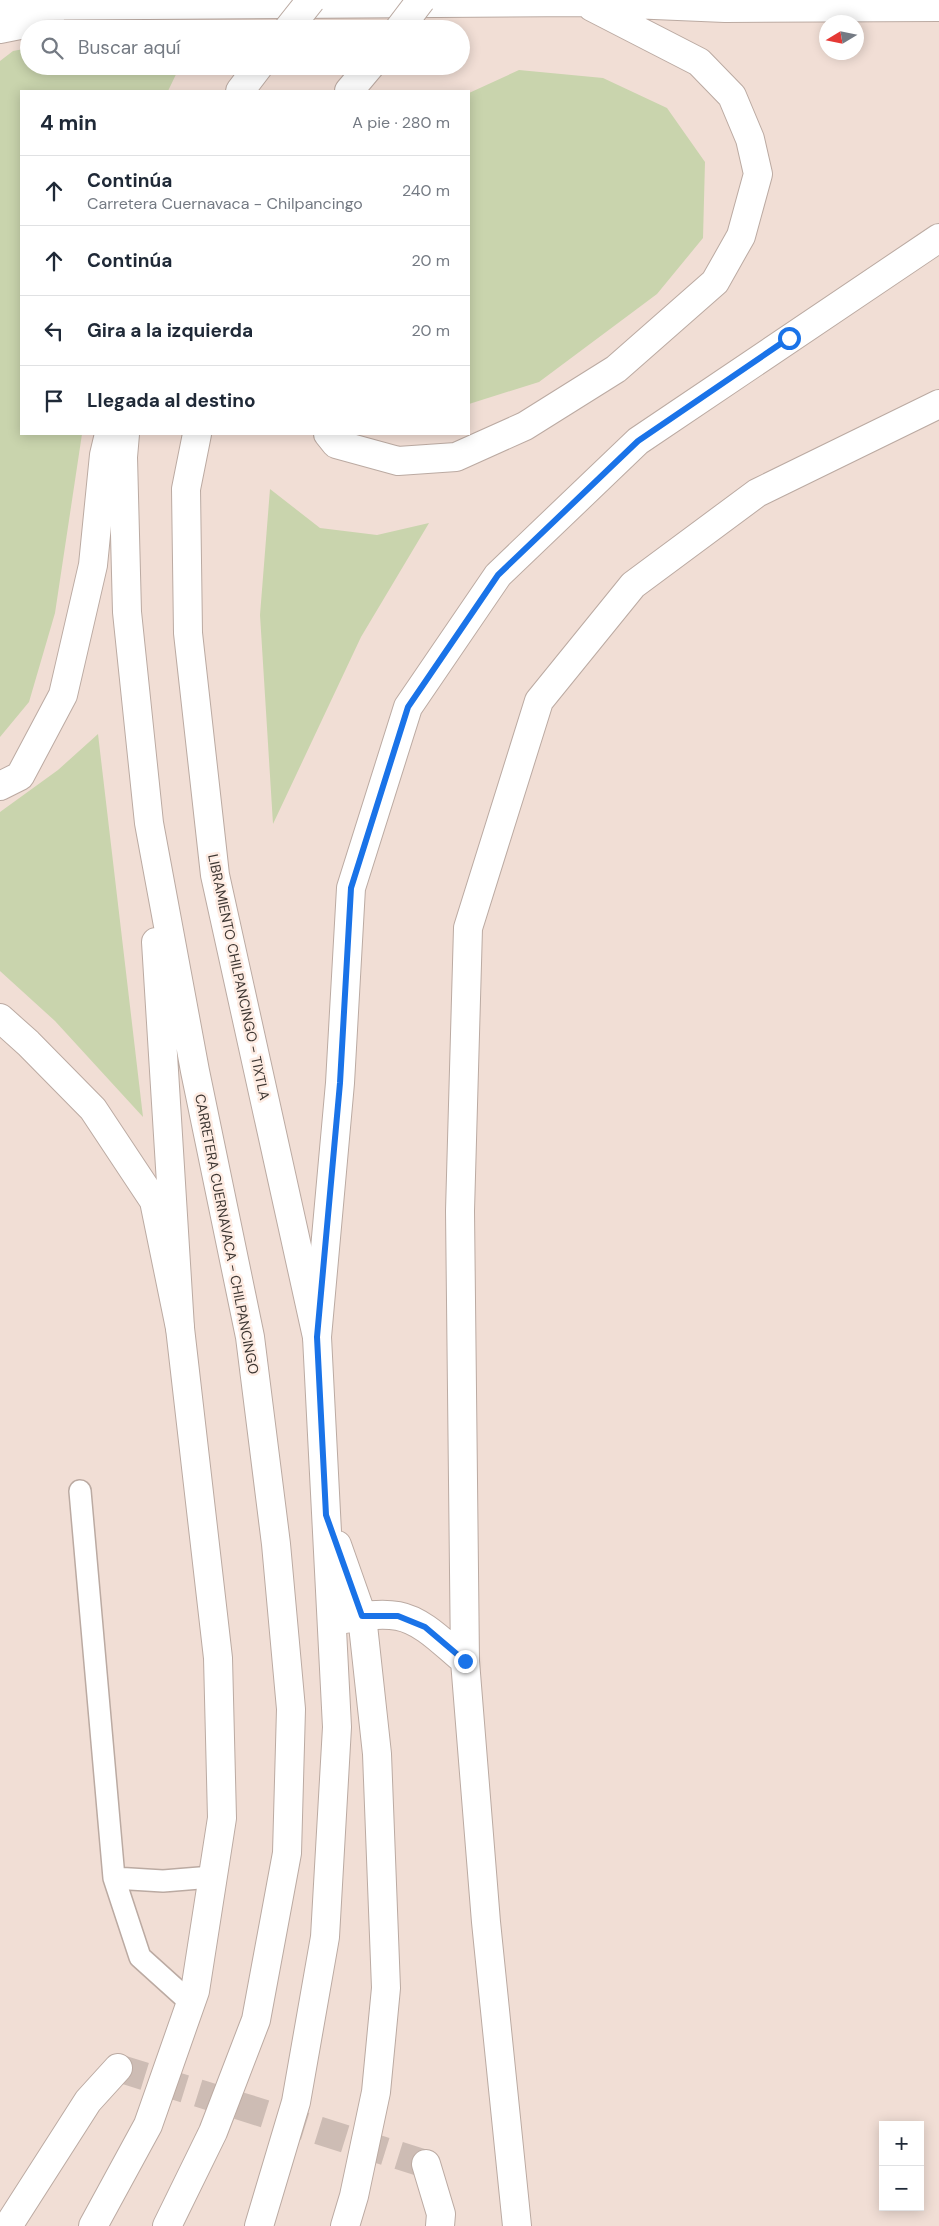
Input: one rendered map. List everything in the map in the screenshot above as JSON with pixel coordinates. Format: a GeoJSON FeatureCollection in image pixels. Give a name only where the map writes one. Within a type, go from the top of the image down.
{"type":"FeatureCollection","features":[{"type":"Feature","properties":{"kind":"main road"},"geometry":{"type":"LineString","coordinates":[[295,20],[311,0]]}},
{"type":"Feature","properties":{"kind":"main road"},"geometry":{"type":"LineString","coordinates":[[405,20],[421,0]]}},
{"type":"Feature","properties":{"kind":"main road"},"geometry":{"type":"LineString","coordinates":[[329,435],[336,444],[398,461],[456,457],[525,426],[616,369],[715,282],[741,236],[758,174],[750,138],[732,96],[699,62],[584,2]]}},
{"type":"Feature","properties":{"kind":"main road"},"geometry":{"type":"LineString","coordinates":[[0,6],[584,2],[725,8],[939,7]]}},
{"type":"Feature","properties":{"kind":"main road"},"geometry":{"type":"LineString","coordinates":[[45,20],[116,6]]}},
{"type":"Feature","properties":{"kind":"main road"},"geometry":{"type":"LineString","coordinates":[[0,29],[20,25]]}},
{"type":"Feature","properties":{"kind":"main road"},"geometry":{"type":"LineString","coordinates":[[350,90],[362,75]]}},
{"type":"Feature","properties":{"kind":"main road"},"geometry":{"type":"LineString","coordinates":[[358,90],[365,75]]}},
{"type":"Feature","properties":{"kind":"main road"},"geometry":{"type":"LineString","coordinates":[[259,2226],[296,2102],[325,1937],[337,1728],[317,1337],[340,1083],[351,888],[408,707],[498,575],[638,441],[939,238]]}},
{"type":"Feature","properties":{"kind":"main road"},"geometry":{"type":"LineString","coordinates":[[517,2226],[486,1922],[465,1661],[460,1210],[468,928],[539,701],[633,585],[757,493],[939,404]]}},
{"type":"Feature","properties":{"kind":"main road"},"geometry":{"type":"LineString","coordinates":[[0,786],[20,776],[63,695],[93,565],[104,455],[109,435]]}},
{"type":"Feature","properties":{"kind":"main road","name":"CARRETERA CUERNAVACA - CHILPANCINGO"},"geometry":{"type":"LineString","coordinates":[[125,435],[123,457],[127,612],[149,823],[196,1071],[250,1337],[276,1544],[291,1709],[287,1853],[256,2020],[213,2132],[167,2226]]}},
{"type":"Feature","properties":{"kind":"main road","name":"LIBRAMIENTO CHILPANCINGO - TIXTLA"},"geometry":{"type":"LineString","coordinates":[[197,435],[186,489],[188,632],[215,876],[317,1337]]}},
{"type":"Feature","properties":{"kind":"main road"},"geometry":{"type":"LineString","coordinates":[[93,2226],[148,2125],[195,1991],[222,1818],[218,1658],[180,1328],[149,823]]}},
{"type":"Feature","properties":{"kind":"main road"},"geometry":{"type":"LineString","coordinates":[[0,1018],[28,1043],[93,1110],[154,1201],[180,1328]]}},
{"type":"Feature","properties":{"kind":"main road"},"geometry":{"type":"LineString","coordinates":[[326,1515],[362,1616],[378,1754],[386,1988],[376,2092],[354,2196],[345,2226]]}},
{"type":"Feature","properties":{"kind":"main road"},"geometry":{"type":"LineString","coordinates":[[332,1621],[362,1616],[398,1616],[425,1627],[465,1661]]}},
{"type":"Feature","properties":{"kind":"main road"},"geometry":{"type":"LineString","coordinates":[[8,2226],[88,2101],[118,2068]]}},
{"type":"Feature","properties":{"kind":"main road"},"geometry":{"type":"LineString","coordinates":[[426,2164],[441,2214],[440,2226]]}},
{"type":"Feature","properties":{"kind":"lane"},"geometry":{"type":"LineString","coordinates":[[80,1490],[114,1878],[140,1957],[191,2003]]}},
{"type":"Feature","properties":{"kind":"lane"},"geometry":{"type":"LineString","coordinates":[[114,1878],[163,1880],[212,1877]]}},
{"type":"Feature","properties":{"kind":"green space"},"geometry":{"type":"Polygon","coordinates":[[[20,50],[20,75],[176,75],[168,90],[20,90],[20,435],[82,435],[55,613],[29,702],[0,737],[0,61],[13,51],[20,50]]]}},
{"type":"Feature","properties":{"kind":"green space"},"geometry":{"type":"Polygon","coordinates":[[[519,70],[603,78],[667,108],[705,162],[703,238],[657,294],[539,382],[470,404],[470,93],[519,70]]]}},
{"type":"Feature","properties":{"kind":"green space"},"geometry":{"type":"Polygon","coordinates":[[[270,489],[320,528],[377,535],[429,523],[361,637],[273,824],[260,615],[270,489]]]}},
{"type":"Feature","properties":{"kind":"green space"},"geometry":{"type":"Polygon","coordinates":[[[98,734],[143,1117],[55,1021],[0,971],[0,812],[58,770],[98,734]]]}},
{"type":"Feature","properties":{"kind":"tunnel"},"geometry":{"type":"LineString","coordinates":[[118,2068],[426,2164]]}},
{"type":"Feature","properties":{"kind":"route"},"geometry":{"type":"LineString","coordinates":[[465,1661],[425,1627],[398,1616],[362,1616],[326,1515],[317,1337],[340,1083],[351,888],[408,707],[498,575],[638,441],[789,338]]}}]}
